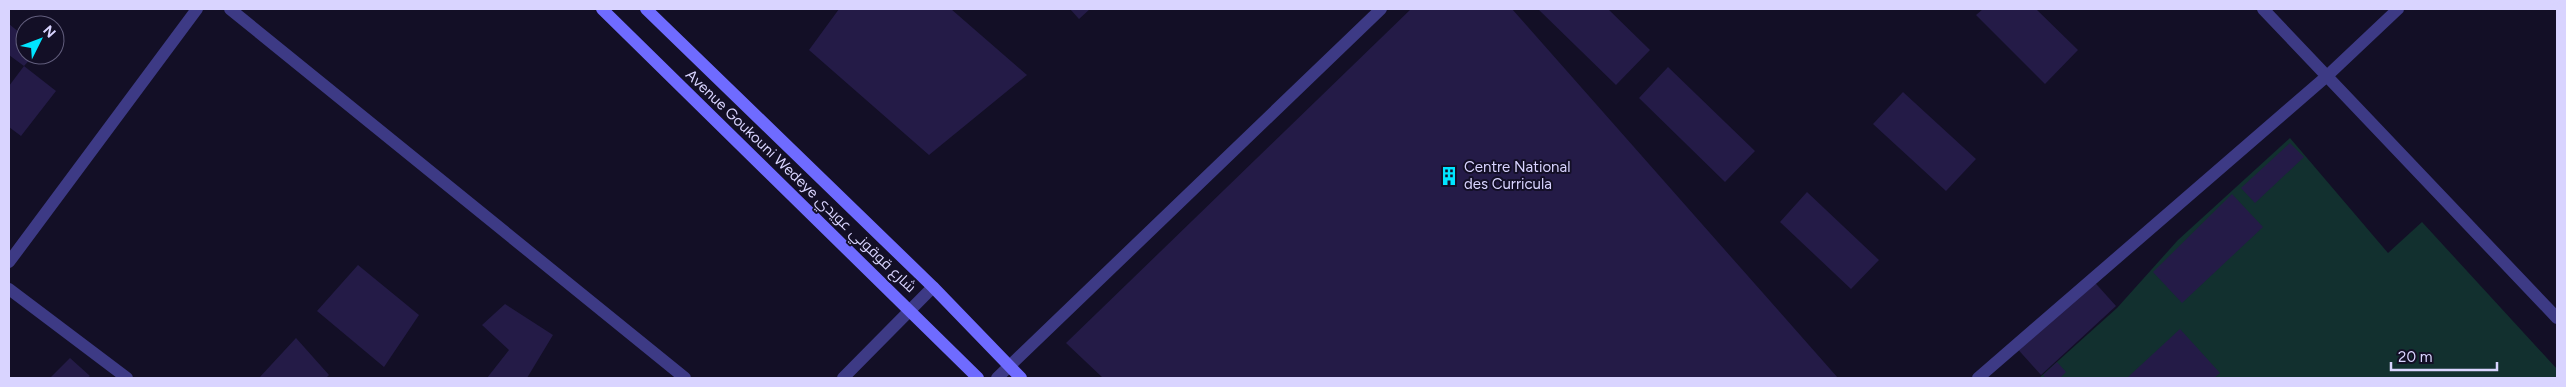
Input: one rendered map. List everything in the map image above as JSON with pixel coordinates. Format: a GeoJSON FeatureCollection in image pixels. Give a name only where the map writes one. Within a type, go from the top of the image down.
{"type":"FeatureCollection","features":[{"type":"Feature","properties":{"kind":"street"},"geometry":{"type":"LineString","coordinates":[[9,262],[197,9]]}},
{"type":"Feature","properties":{"kind":"street"},"geometry":{"type":"LineString","coordinates":[[230,9],[685,378]]}},
{"type":"Feature","properties":{"kind":"street","name":"Avenue Goukouni Wedeye شارع قوقوني عويدي"},"geometry":{"type":"LineString","coordinates":[[602,9],[911,310],[978,378]]}},
{"type":"Feature","properties":{"kind":"street","name":"Avenue Goukouni Wedeye شارع قوقوني عويدي"},"geometry":{"type":"LineString","coordinates":[[646,9],[933,287],[1021,378]]}},
{"type":"Feature","properties":{"kind":"street"},"geometry":{"type":"LineString","coordinates":[[997,378],[1381,9]]}},
{"type":"Feature","properties":{"kind":"street"},"geometry":{"type":"LineString","coordinates":[[2263,9],[2557,318]]}},
{"type":"Feature","properties":{"kind":"street"},"geometry":{"type":"LineString","coordinates":[[1978,378],[2327,76],[2398,9]]}},
{"type":"Feature","properties":{"kind":"street"},"geometry":{"type":"LineString","coordinates":[[843,378],[933,287]]}},
{"type":"Feature","properties":{"kind":"street"},"geometry":{"type":"LineString","coordinates":[[9,290],[126,378]]}},
{"type":"Feature","properties":{"kind":"green space"},"geometry":{"type":"Polygon","coordinates":[[[2290,138],[2388,253],[2422,222],[2557,369],[2557,378],[2039,378],[2117,308],[2178,240],[2290,138]]]}},
{"type":"Feature","properties":{"kind":"building"},"geometry":{"type":"Polygon","coordinates":[[[839,9],[951,9],[1027,75],[929,155],[809,50],[839,9]]]}},
{"type":"Feature","properties":{"kind":"building"},"geometry":{"type":"Polygon","coordinates":[[[1070,9],[1090,9],[1079,19],[1070,9]]]}},
{"type":"Feature","properties":{"kind":"building","name":"Centre National des Curricula"},"geometry":{"type":"Polygon","coordinates":[[[1411,9],[1512,9],[1838,378],[1103,378],[1066,343],[1411,9]]]}},
{"type":"Feature","properties":{"kind":"building"},"geometry":{"type":"Polygon","coordinates":[[[1538,9],[1608,9],[1650,50],[1616,85],[1538,9]]]}},
{"type":"Feature","properties":{"kind":"building"},"geometry":{"type":"Polygon","coordinates":[[[1983,9],[2036,9],[2078,50],[2045,84],[1976,15],[1983,9]]]}},
{"type":"Feature","properties":{"kind":"building"},"geometry":{"type":"Polygon","coordinates":[[[9,24],[15,29],[15,59],[9,55],[9,24]]]}},
{"type":"Feature","properties":{"kind":"building"},"geometry":{"type":"Polygon","coordinates":[[[24,66],[56,91],[21,136],[9,127],[9,86],[24,66]]]}},
{"type":"Feature","properties":{"kind":"building"},"geometry":{"type":"Polygon","coordinates":[[[1668,67],[1755,151],[1725,182],[1639,98],[1668,67]]]}},
{"type":"Feature","properties":{"kind":"building"},"geometry":{"type":"Polygon","coordinates":[[[1903,92],[1976,159],[1946,191],[1873,124],[1903,92]]]}},
{"type":"Feature","properties":{"kind":"building"},"geometry":{"type":"Polygon","coordinates":[[[2290,143],[2304,157],[2255,203],[2241,188],[2290,143]]]}},
{"type":"Feature","properties":{"kind":"building"},"geometry":{"type":"Polygon","coordinates":[[[1807,192],[1879,260],[1851,289],[1780,222],[1807,192]]]}},
{"type":"Feature","properties":{"kind":"building"},"geometry":{"type":"Polygon","coordinates":[[[2232,194],[2263,227],[2182,303],[2153,272],[2232,194]]]}},
{"type":"Feature","properties":{"kind":"building"},"geometry":{"type":"Polygon","coordinates":[[[358,265],[419,315],[384,367],[317,311],[358,265]]]}},
{"type":"Feature","properties":{"kind":"building"},"geometry":{"type":"Polygon","coordinates":[[[2089,276],[2116,306],[2041,375],[2014,345],[2089,276]]]}},
{"type":"Feature","properties":{"kind":"building"},"geometry":{"type":"Polygon","coordinates":[[[505,304],[553,335],[527,378],[487,378],[509,350],[482,325],[505,304]]]}},
{"type":"Feature","properties":{"kind":"building"},"geometry":{"type":"Polygon","coordinates":[[[2180,329],[2220,373],[2214,378],[2127,378],[2180,329]]]}},
{"type":"Feature","properties":{"kind":"building"},"geometry":{"type":"Polygon","coordinates":[[[296,338],[329,375],[326,378],[259,378],[296,338]]]}},
{"type":"Feature","properties":{"kind":"building"},"geometry":{"type":"Polygon","coordinates":[[[70,358],[90,376],[87,378],[50,378],[70,358]]]}},
{"type":"Feature","properties":{"kind":"building"},"geometry":{"type":"Polygon","coordinates":[[[2057,362],[2066,372],[2060,378],[2046,378],[2043,375],[2057,362]]]}},
{"type":"Feature","properties":{"kind":"place","name":"Centre National des Curricula"},"geometry":{"type":"Point","coordinates":[1449,176]}}]}
